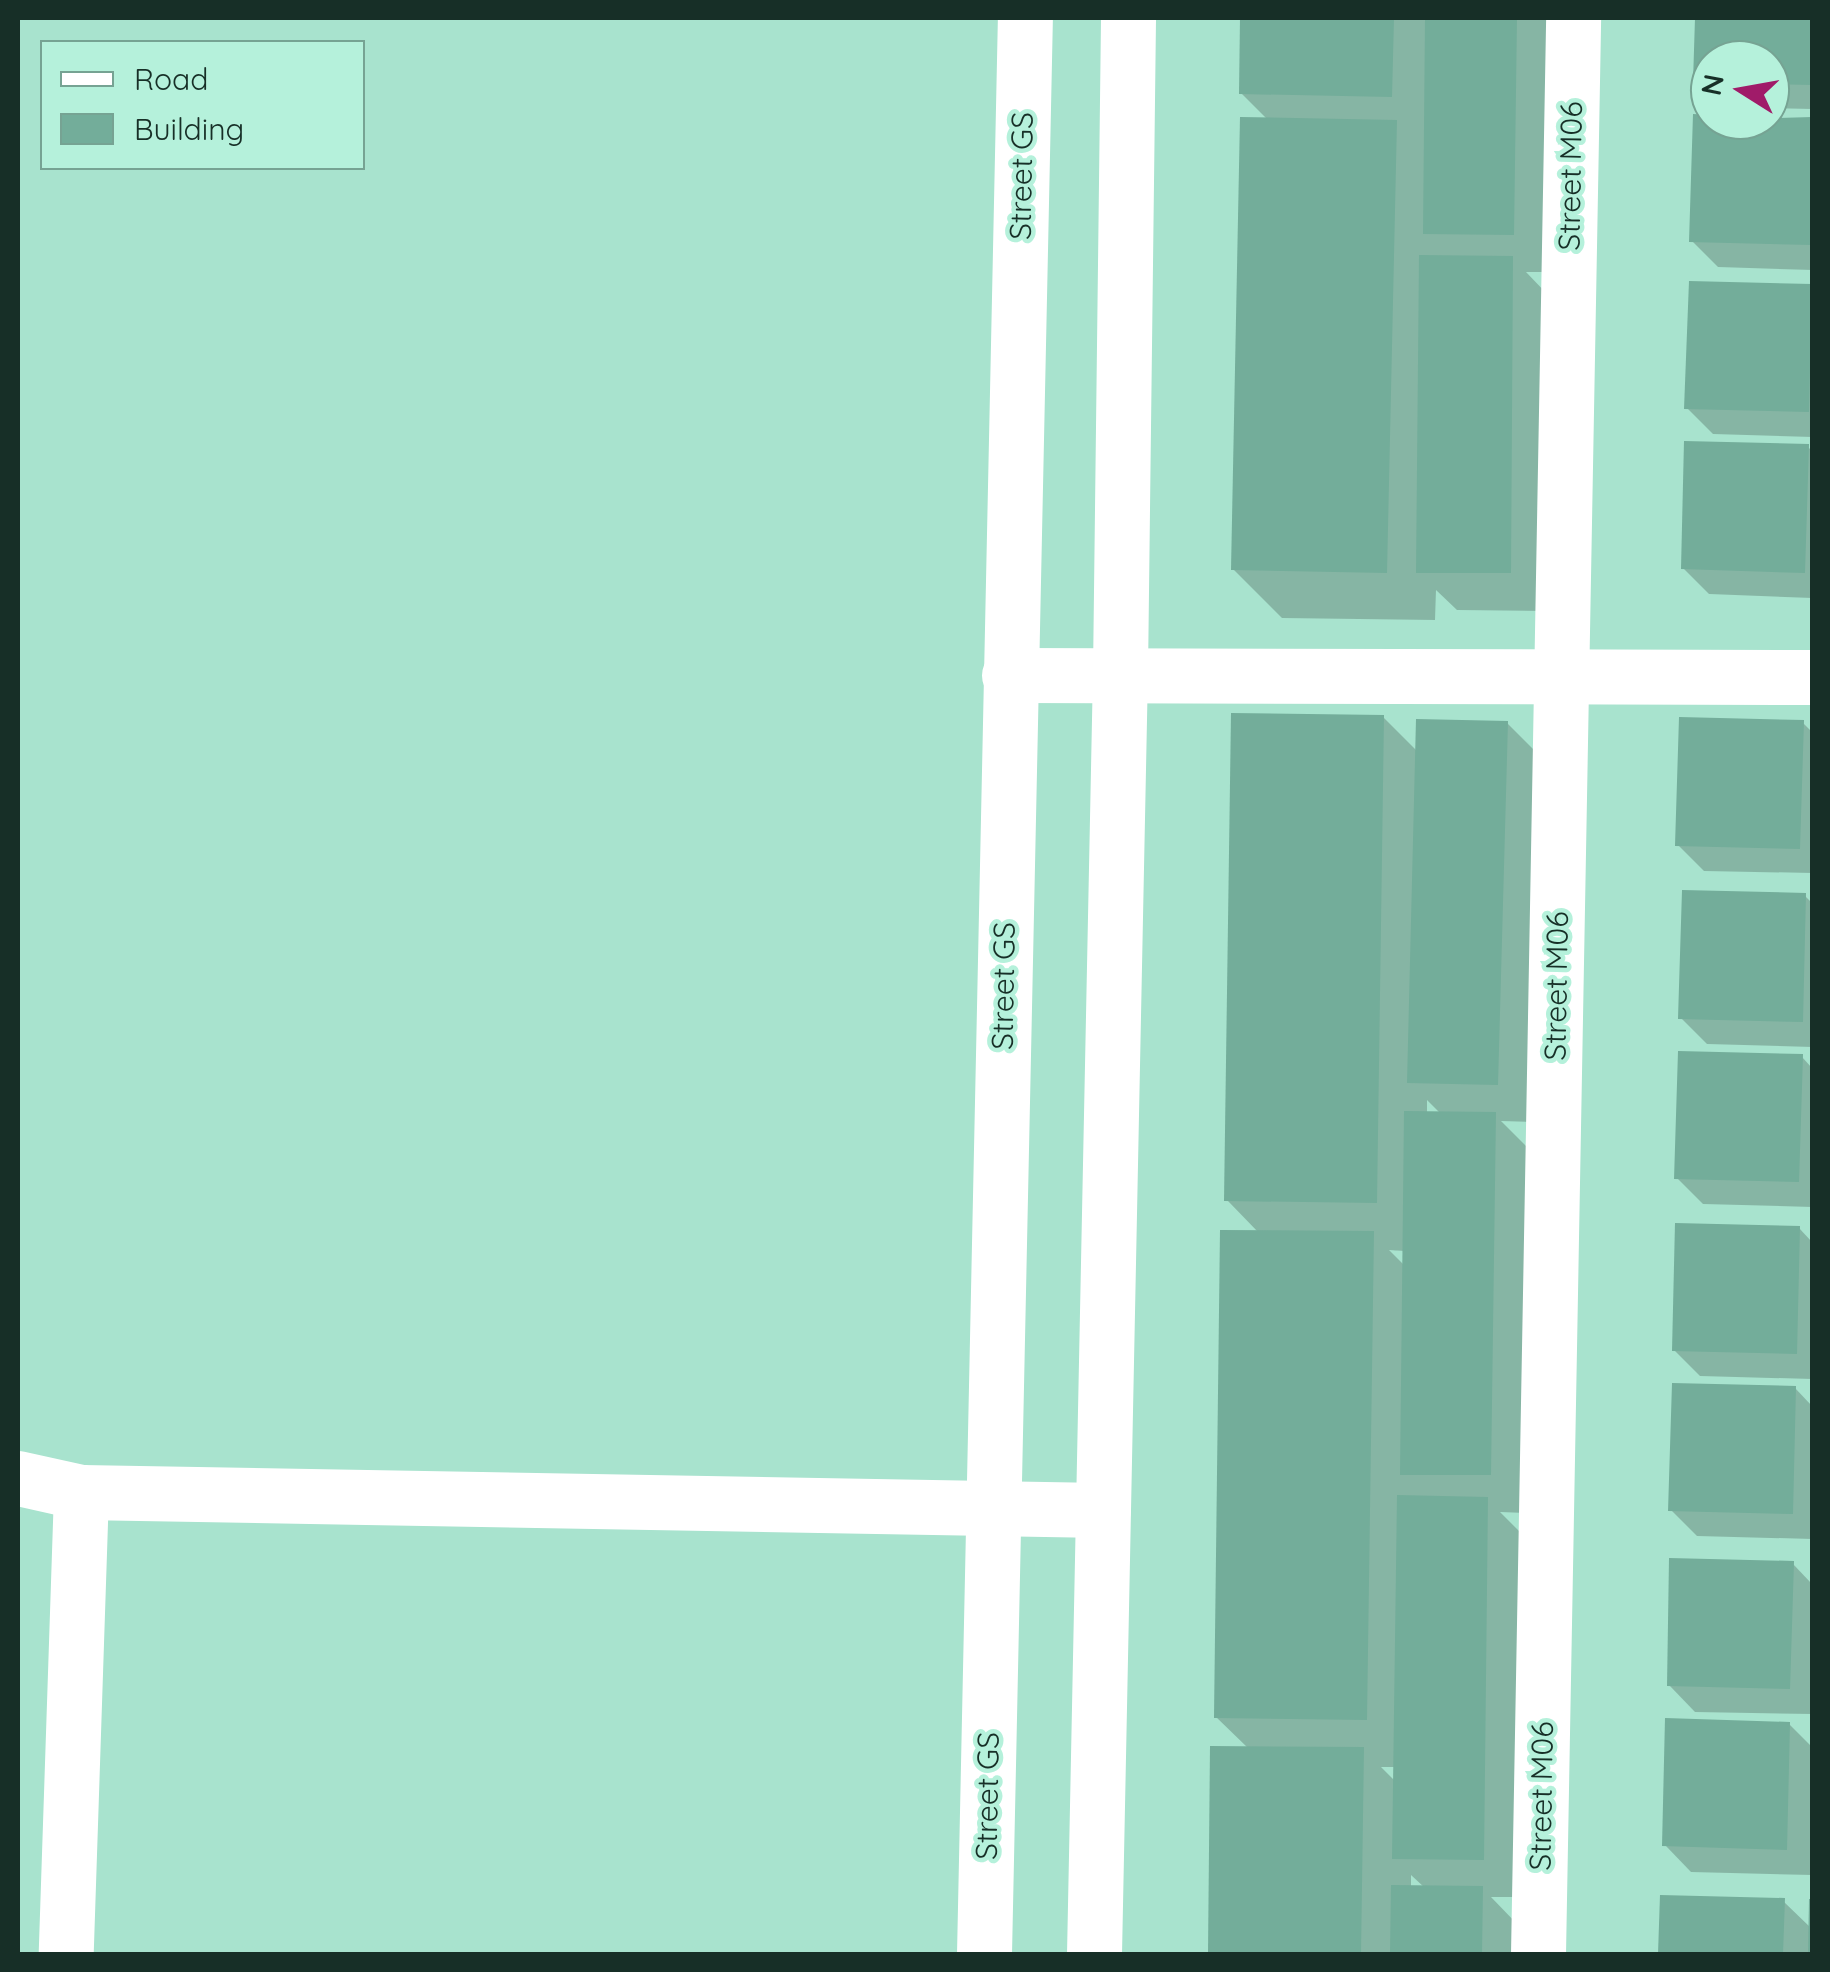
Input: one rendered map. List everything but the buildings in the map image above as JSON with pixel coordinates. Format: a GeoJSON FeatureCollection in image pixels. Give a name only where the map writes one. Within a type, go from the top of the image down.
{"type":"FeatureCollection","features":[{"type":"Feature","properties":{"kind":"street","name":"Street GS"},"geometry":{"type":"LineString","coordinates":[[984,1954],[1008,675],[1025,18]]}},
{"type":"Feature","properties":{"kind":"street"},"geometry":{"type":"LineString","coordinates":[[1094,1954],[1120,673],[1128,18]]}},
{"type":"Feature","properties":{"kind":"street","name":"Street M06"},"geometry":{"type":"LineString","coordinates":[[1538,1954],[1573,18]]}},
{"type":"Feature","properties":{"kind":"street"},"geometry":{"type":"LineString","coordinates":[[1008,675],[1812,677]]}},
{"type":"Feature","properties":{"kind":"street"},"geometry":{"type":"LineString","coordinates":[[18,1478],[81,1492],[1103,1510]]}},
{"type":"Feature","properties":{"kind":"street"},"geometry":{"type":"LineString","coordinates":[[66,1954],[81,1492]]}}]}
